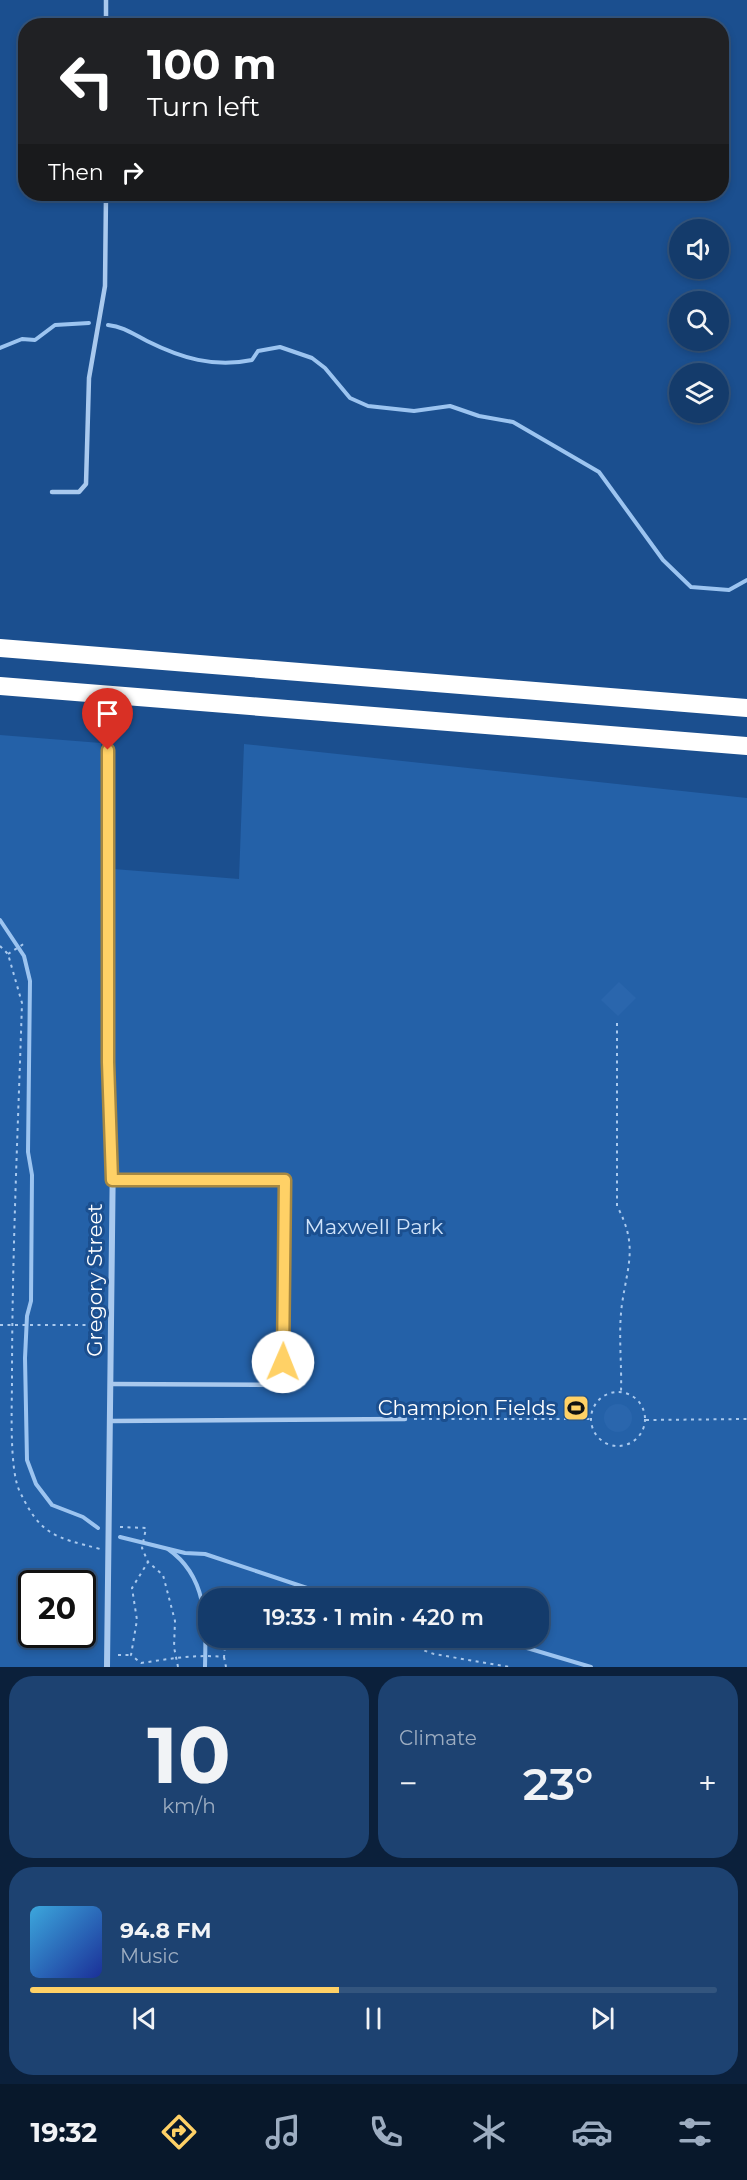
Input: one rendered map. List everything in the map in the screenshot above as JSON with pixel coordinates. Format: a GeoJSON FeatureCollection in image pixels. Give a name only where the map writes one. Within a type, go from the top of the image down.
{"type":"FeatureCollection","features":[{"type":"Feature","properties":{"kind":"highway"},"geometry":{"type":"LineString","coordinates":[[0,648],[747,708]]}},
{"type":"Feature","properties":{"kind":"highway"},"geometry":{"type":"LineString","coordinates":[[0,686],[747,746]]}},
{"type":"Feature","properties":{"kind":"street","name":"Gregory Street"},"geometry":{"type":"LineString","coordinates":[[107,1667],[113,1151]]}},
{"type":"Feature","properties":{"kind":"lane"},"geometry":{"type":"LineString","coordinates":[[106,0],[106,18]]}},
{"type":"Feature","properties":{"kind":"lane"},"geometry":{"type":"LineString","coordinates":[[52,492],[79,492],[86,484],[89,378],[105,286],[106,201]]}},
{"type":"Feature","properties":{"kind":"lane","name":"Gregory Street"},"geometry":{"type":"LineString","coordinates":[[108,750],[108,1062],[113,1151]]}},
{"type":"Feature","properties":{"kind":"lane"},"geometry":{"type":"LineString","coordinates":[[111,1384],[283,1385],[285,1180],[112,1180]]}},
{"type":"Feature","properties":{"kind":"lane"},"geometry":{"type":"LineString","coordinates":[[111,1421],[405,1419]]}},
{"type":"Feature","properties":{"kind":"path"},"geometry":{"type":"LineString","coordinates":[[8,954],[24,944]]}},
{"type":"Feature","properties":{"kind":"path"},"geometry":{"type":"LineString","coordinates":[[0,946],[8,954],[22,1003],[12,1325],[12,1437],[18,1490],[37,1522],[55,1537],[109,1551]]}},
{"type":"Feature","properties":{"kind":"path"},"geometry":{"type":"LineString","coordinates":[[617,1023],[617,1206],[629,1228],[629,1276],[622,1305],[621,1392]]}},
{"type":"Feature","properties":{"kind":"path"},"geometry":{"type":"LineString","coordinates":[[0,1325],[111,1325]]}},
{"type":"Feature","properties":{"kind":"path"},"geometry":{"type":"LineString","coordinates":[[621,1392],[635,1397],[641,1403],[646,1420],[639,1437],[632,1443],[613,1446],[597,1437],[591,1419],[592,1410],[602,1397],[621,1392]]}},
{"type":"Feature","properties":{"kind":"path"},"geometry":{"type":"LineString","coordinates":[[405,1419],[591,1419]]}},
{"type":"Feature","properties":{"kind":"path"},"geometry":{"type":"LineString","coordinates":[[646,1420],[747,1419]]}},
{"type":"Feature","properties":{"kind":"path"},"geometry":{"type":"LineString","coordinates":[[120,1527],[146,1528],[142,1548],[148,1562],[163,1575],[175,1621],[178,1667]]}},
{"type":"Feature","properties":{"kind":"path"},"geometry":{"type":"LineString","coordinates":[[130,1655],[137,1620],[132,1588],[148,1562]]}},
{"type":"Feature","properties":{"kind":"path"},"geometry":{"type":"LineString","coordinates":[[225,1648],[226,1667]]}},
{"type":"Feature","properties":{"kind":"path"},"geometry":{"type":"LineString","coordinates":[[417,1648],[434,1654],[509,1667]]}},
{"type":"Feature","properties":{"kind":"path"},"geometry":{"type":"LineString","coordinates":[[118,1655],[130,1655],[141,1662],[198,1655],[224,1656]]}},
{"type":"Feature","properties":{"kind":"path"},"geometry":{"type":"LineString","coordinates":[[152,1661],[152,1667]]}},
{"type":"Feature","properties":{"kind":"green space","name":"Maxwell Park"},"geometry":{"type":"Polygon","coordinates":[[[0,735],[101,743],[101,868],[239,879],[244,744],[747,798],[747,1667],[0,1667],[0,735]]]}},
{"type":"Feature","properties":{"kind":"building"},"geometry":{"type":"Polygon","coordinates":[[[619,982],[636,998],[618,1016],[601,1000],[619,982]]]}},
{"type":"Feature","properties":{"kind":"building"},"geometry":{"type":"Polygon","coordinates":[[[618,1404],[628,1408],[632,1418],[628,1428],[618,1432],[608,1428],[604,1418],[608,1408],[618,1404]]]}},
{"type":"Feature","properties":{"kind":"waterway"},"geometry":{"type":"LineString","coordinates":[[0,348],[22,339],[35,340],[55,325],[89,323]]}},
{"type":"Feature","properties":{"kind":"waterway"},"geometry":{"type":"LineString","coordinates":[[108,325],[124,329],[185,357],[211,362],[252,360],[258,351],[280,347],[312,358],[325,368],[350,398],[368,406],[414,411],[450,406],[479,416],[513,422],[599,472],[663,560],[691,587],[729,590],[747,580]]}},
{"type":"Feature","properties":{"kind":"waterway"},"geometry":{"type":"LineString","coordinates":[[0,920],[24,956],[30,981],[28,1152],[32,1175],[31,1301],[27,1316],[25,1358],[27,1460],[36,1484],[52,1505],[83,1517],[98,1528]]}},
{"type":"Feature","properties":{"kind":"waterway"},"geometry":{"type":"LineString","coordinates":[[120,1537],[185,1553],[205,1554],[307,1588]]}},
{"type":"Feature","properties":{"kind":"waterway"},"geometry":{"type":"LineString","coordinates":[[168,1549],[181,1560],[198,1587],[204,1617],[205,1667]]}},
{"type":"Feature","properties":{"kind":"waterway"},"geometry":{"type":"LineString","coordinates":[[527,1648],[591,1667]]}},
{"type":"Feature","properties":{"kind":"place","name":"Champion Fields"},"geometry":{"type":"Point","coordinates":[576,1408]}},
{"type":"Feature","properties":{"kind":"route"},"geometry":{"type":"LineString","coordinates":[[108,750],[108,1062],[113,1151],[112,1180],[285,1180],[283,1362]]}}]}
